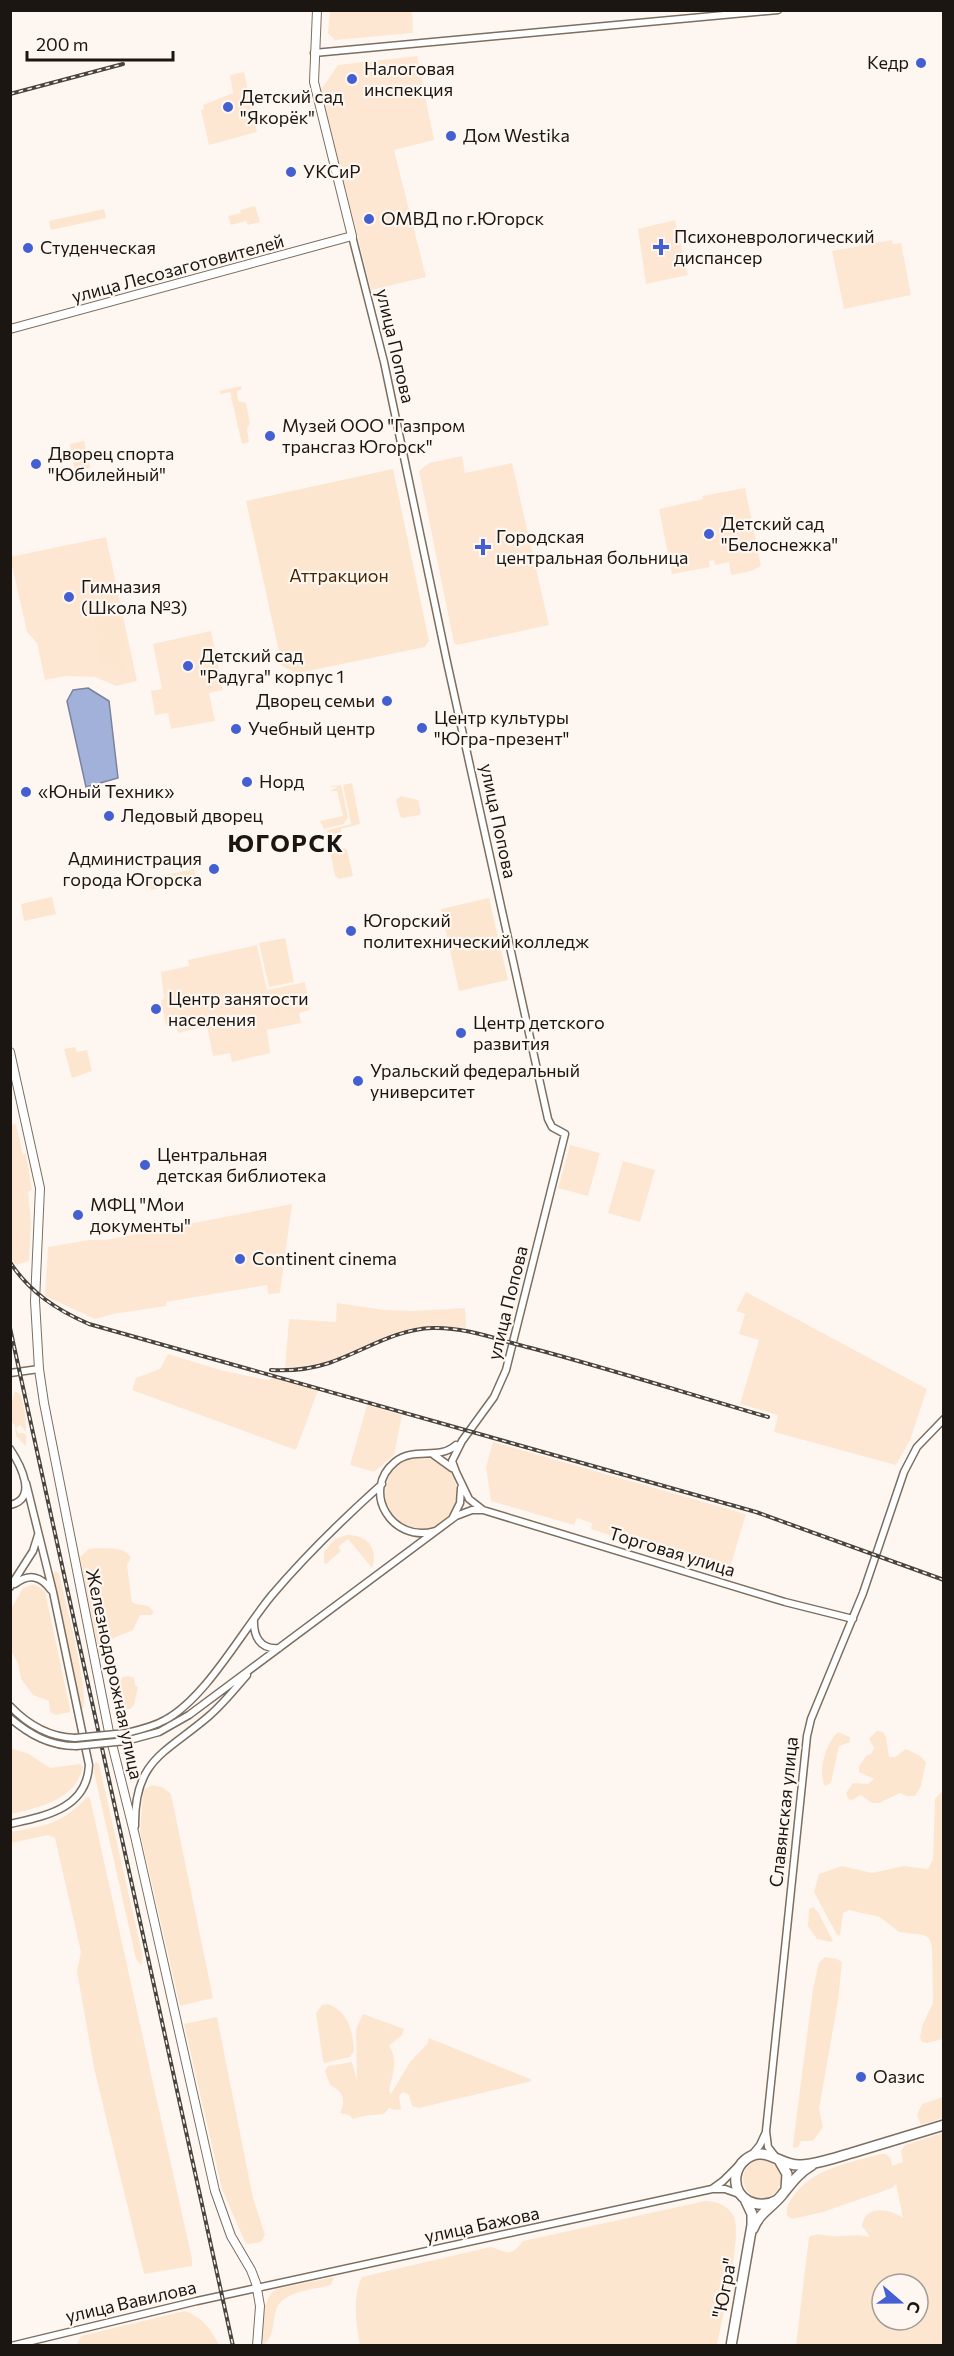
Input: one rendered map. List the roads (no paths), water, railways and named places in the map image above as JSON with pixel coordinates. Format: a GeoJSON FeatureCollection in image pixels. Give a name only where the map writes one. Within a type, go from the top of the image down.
{"type":"FeatureCollection","features":[{"type":"Feature","properties":{"kind":"highway"},"geometry":{"type":"LineString","coordinates":[[751,2237],[752,2214],[737,2188],[736,2178],[738,2168],[747,2158],[764,2154],[792,2165],[813,2164],[944,2125]]}},
{"type":"Feature","properties":{"kind":"highway"},"geometry":{"type":"LineString","coordinates":[[777,2159],[787,2174],[785,2191]]}},
{"type":"Feature","properties":{"kind":"highway"},"geometry":{"type":"LineString","coordinates":[[751,2237],[760,2215],[813,2164]]}},
{"type":"Feature","properties":{"kind":"highway"},"geometry":{"type":"LineString","coordinates":[[743,2197],[760,2205],[777,2200]]}},
{"type":"Feature","properties":{"kind":"highway","name":"\"Югра\""},"geometry":{"type":"LineString","coordinates":[[731,2346],[751,2237]]}},
{"type":"Feature","properties":{"kind":"main road","name":"улица Попова"},"geometry":{"type":"LineString","coordinates":[[317,10],[314,53],[315,90],[352,236]]}},
{"type":"Feature","properties":{"kind":"main road","name":"улица Лесозаготовителей"},"geometry":{"type":"LineString","coordinates":[[10,329],[352,236]]}},
{"type":"Feature","properties":{"kind":"main road","name":"Железнодорожная улица"},"geometry":{"type":"LineString","coordinates":[[10,1052],[40,1188],[34,1291],[39,1369],[109,1732],[135,1836],[215,2191],[229,2230],[251,2270],[257,2289],[260,2306],[257,2346]]}},
{"type":"Feature","properties":{"kind":"street"},"geometry":{"type":"LineString","coordinates":[[314,53],[778,10]]}},
{"type":"Feature","properties":{"kind":"street","name":"улица Попова"},"geometry":{"type":"LineString","coordinates":[[352,236],[384,362],[447,662],[552,1127],[565,1134],[506,1370],[494,1396],[462,1441]]}},
{"type":"Feature","properties":{"kind":"street"},"geometry":{"type":"LineString","coordinates":[[10,1373],[39,1369]]}},
{"type":"Feature","properties":{"kind":"street","name":"Славянская улица"},"geometry":{"type":"LineString","coordinates":[[766,2131],[805,1744],[811,1719],[853,1619],[904,1472],[917,1447],[944,1419]]}},
{"type":"Feature","properties":{"kind":"street"},"geometry":{"type":"LineString","coordinates":[[441,1528],[419,1533],[397,1526],[382,1506],[382,1484],[387,1470],[400,1458],[411,1454],[444,1453],[462,1441]]}},
{"type":"Feature","properties":{"kind":"street"},"geometry":{"type":"LineString","coordinates":[[462,1441],[453,1458],[456,1472],[471,1502],[483,1510]]}},
{"type":"Feature","properties":{"kind":"street"},"geometry":{"type":"LineString","coordinates":[[10,1449],[26,1483],[38,1527],[89,1765],[87,1781],[77,1797],[61,1810],[51,1815],[10,1824]]}},
{"type":"Feature","properties":{"kind":"street"},"geometry":{"type":"LineString","coordinates":[[428,1453],[444,1460],[456,1472]]}},
{"type":"Feature","properties":{"kind":"street"},"geometry":{"type":"LineString","coordinates":[[449,1522],[460,1503],[459,1481]]}},
{"type":"Feature","properties":{"kind":"street"},"geometry":{"type":"LineString","coordinates":[[10,1506],[21,1500],[25,1493],[26,1483]]}},
{"type":"Feature","properties":{"kind":"street"},"geometry":{"type":"LineString","coordinates":[[10,1706],[41,1730],[75,1738],[126,1733],[164,1721],[182,1708],[213,1674],[254,1618],[317,1545],[382,1484]]}},
{"type":"Feature","properties":{"kind":"street"},"geometry":{"type":"LineString","coordinates":[[10,1718],[40,1739],[76,1746],[126,1741],[147,1736],[174,1725],[449,1522],[468,1511],[483,1510]]}},
{"type":"Feature","properties":{"kind":"street","name":"Торговая улица"},"geometry":{"type":"LineString","coordinates":[[483,1510],[785,1602],[853,1619]]}},
{"type":"Feature","properties":{"kind":"street"},"geometry":{"type":"LineString","coordinates":[[10,1588],[33,1551],[38,1536],[38,1527]]}},
{"type":"Feature","properties":{"kind":"street"},"geometry":{"type":"LineString","coordinates":[[10,1588],[22,1579],[33,1576],[46,1583],[53,1592]]}},
{"type":"Feature","properties":{"kind":"street"},"geometry":{"type":"LineString","coordinates":[[254,1618],[255,1635],[261,1644],[279,1648]]}},
{"type":"Feature","properties":{"kind":"street"},"geometry":{"type":"LineString","coordinates":[[135,1836],[136,1800],[141,1783],[151,1766],[176,1740],[220,1706],[253,1667]]}},
{"type":"Feature","properties":{"kind":"street"},"geometry":{"type":"LineString","coordinates":[[712,2189],[762,2142],[766,2131]]}},
{"type":"Feature","properties":{"kind":"street"},"geometry":{"type":"LineString","coordinates":[[766,2131],[768,2147],[777,2159]]}},
{"type":"Feature","properties":{"kind":"street"},"geometry":{"type":"LineString","coordinates":[[712,2189],[730,2190],[743,2197]]}},
{"type":"Feature","properties":{"kind":"street","name":"улица Бажова"},"geometry":{"type":"LineString","coordinates":[[257,2289],[712,2189]]}},
{"type":"Feature","properties":{"kind":"street","name":"улица Вавилова"},"geometry":{"type":"LineString","coordinates":[[11,2346],[257,2289]]}},
{"type":"Feature","properties":{"kind":"water"},"geometry":{"type":"Polygon","coordinates":[[[88,688],[109,701],[118,778],[86,787],[67,701],[73,690],[88,688]]]}},
{"type":"Feature","properties":{"kind":"railway"},"geometry":{"type":"LineString","coordinates":[[10,94],[123,64]]}},
{"type":"Feature","properties":{"kind":"railway"},"geometry":{"type":"LineString","coordinates":[[10,1262],[26,1282],[45,1299],[89,1324],[756,1512],[944,1580]]}},
{"type":"Feature","properties":{"kind":"railway"},"geometry":{"type":"LineString","coordinates":[[10,1328],[233,2346]]}},
{"type":"Feature","properties":{"kind":"railway"},"geometry":{"type":"LineString","coordinates":[[271,1370],[315,1367],[406,1332],[445,1328],[482,1335],[561,1356],[768,1417]]}},
{"type":"Feature","properties":{"kind":"place","name":"Кедр"},"geometry":{"type":"Point","coordinates":[921,63]}},
{"type":"Feature","properties":{"kind":"place","name":"Налоговая инспекция"},"geometry":{"type":"Point","coordinates":[352,79]}},
{"type":"Feature","properties":{"kind":"place","name":"Детский сад \"Якорёк\""},"geometry":{"type":"Point","coordinates":[228,107]}},
{"type":"Feature","properties":{"kind":"place","name":"Дом Westika"},"geometry":{"type":"Point","coordinates":[451,136]}},
{"type":"Feature","properties":{"kind":"place","name":"УКСиР"},"geometry":{"type":"Point","coordinates":[291,172]}},
{"type":"Feature","properties":{"kind":"place","name":"ОМВД по г.Югорск"},"geometry":{"type":"Point","coordinates":[369,219]}},
{"type":"Feature","properties":{"kind":"place","name":"Психоневрологический диспансер"},"geometry":{"type":"Point","coordinates":[661,247]}},
{"type":"Feature","properties":{"kind":"place","name":"Студенческая"},"geometry":{"type":"Point","coordinates":[28,248]}},
{"type":"Feature","properties":{"kind":"place","name":"Музей ООО \"Газпром трансгаз Югорск\""},"geometry":{"type":"Point","coordinates":[270,436]}},
{"type":"Feature","properties":{"kind":"place","name":"Дворец спорта \"Юбилейный\""},"geometry":{"type":"Point","coordinates":[36,464]}},
{"type":"Feature","properties":{"kind":"place","name":"Детский сад \"Белоснежка\""},"geometry":{"type":"Point","coordinates":[709,534]}},
{"type":"Feature","properties":{"kind":"place","name":"Городская центральная больница"},"geometry":{"type":"Point","coordinates":[483,547]}},
{"type":"Feature","properties":{"kind":"place","name":"Гимназия (Школа №3)"},"geometry":{"type":"Point","coordinates":[69,597]}},
{"type":"Feature","properties":{"kind":"place","name":"Детский сад \"Радуга\" корпус 1"},"geometry":{"type":"Point","coordinates":[188,666]}},
{"type":"Feature","properties":{"kind":"place","name":"Дворец семьи"},"geometry":{"type":"Point","coordinates":[387,701]}},
{"type":"Feature","properties":{"kind":"place","name":"Центр культуры \"Югра-презент\""},"geometry":{"type":"Point","coordinates":[422,728]}},
{"type":"Feature","properties":{"kind":"place","name":"Учебный центр"},"geometry":{"type":"Point","coordinates":[236,729]}},
{"type":"Feature","properties":{"kind":"place","name":"Норд"},"geometry":{"type":"Point","coordinates":[247,782]}},
{"type":"Feature","properties":{"kind":"place","name":"«Юный Техник»"},"geometry":{"type":"Point","coordinates":[26,792]}},
{"type":"Feature","properties":{"kind":"place","name":"Ледовый дворец"},"geometry":{"type":"Point","coordinates":[109,816]}},
{"type":"Feature","properties":{"kind":"place","name":"Администрация города Югорска"},"geometry":{"type":"Point","coordinates":[214,869]}},
{"type":"Feature","properties":{"kind":"place","name":"Югорский политехнический колледж"},"geometry":{"type":"Point","coordinates":[351,931]}},
{"type":"Feature","properties":{"kind":"place","name":"Центр занятости населения"},"geometry":{"type":"Point","coordinates":[156,1009]}},
{"type":"Feature","properties":{"kind":"place","name":"Центр детского развития"},"geometry":{"type":"Point","coordinates":[461,1033]}},
{"type":"Feature","properties":{"kind":"place","name":"Уральский федеральный университет"},"geometry":{"type":"Point","coordinates":[358,1081]}},
{"type":"Feature","properties":{"kind":"place","name":"Центральная детская библиотека"},"geometry":{"type":"Point","coordinates":[145,1165]}},
{"type":"Feature","properties":{"kind":"place","name":"МФЦ \"Мои документы\""},"geometry":{"type":"Point","coordinates":[78,1215]}},
{"type":"Feature","properties":{"kind":"place","name":"Continent cinema"},"geometry":{"type":"Point","coordinates":[240,1259]}},
{"type":"Feature","properties":{"kind":"place","name":"Оазис"},"geometry":{"type":"Point","coordinates":[861,2077]}},
{"type":"Feature","properties":{"kind":"district","name":"ЮГОРСК"},"geometry":{"type":"Point","coordinates":[286,844]}},
{"type":"Feature","properties":{"kind":"park label","name":"Аттракцион"},"geometry":{"type":"Point","coordinates":[339,576]}}]}
